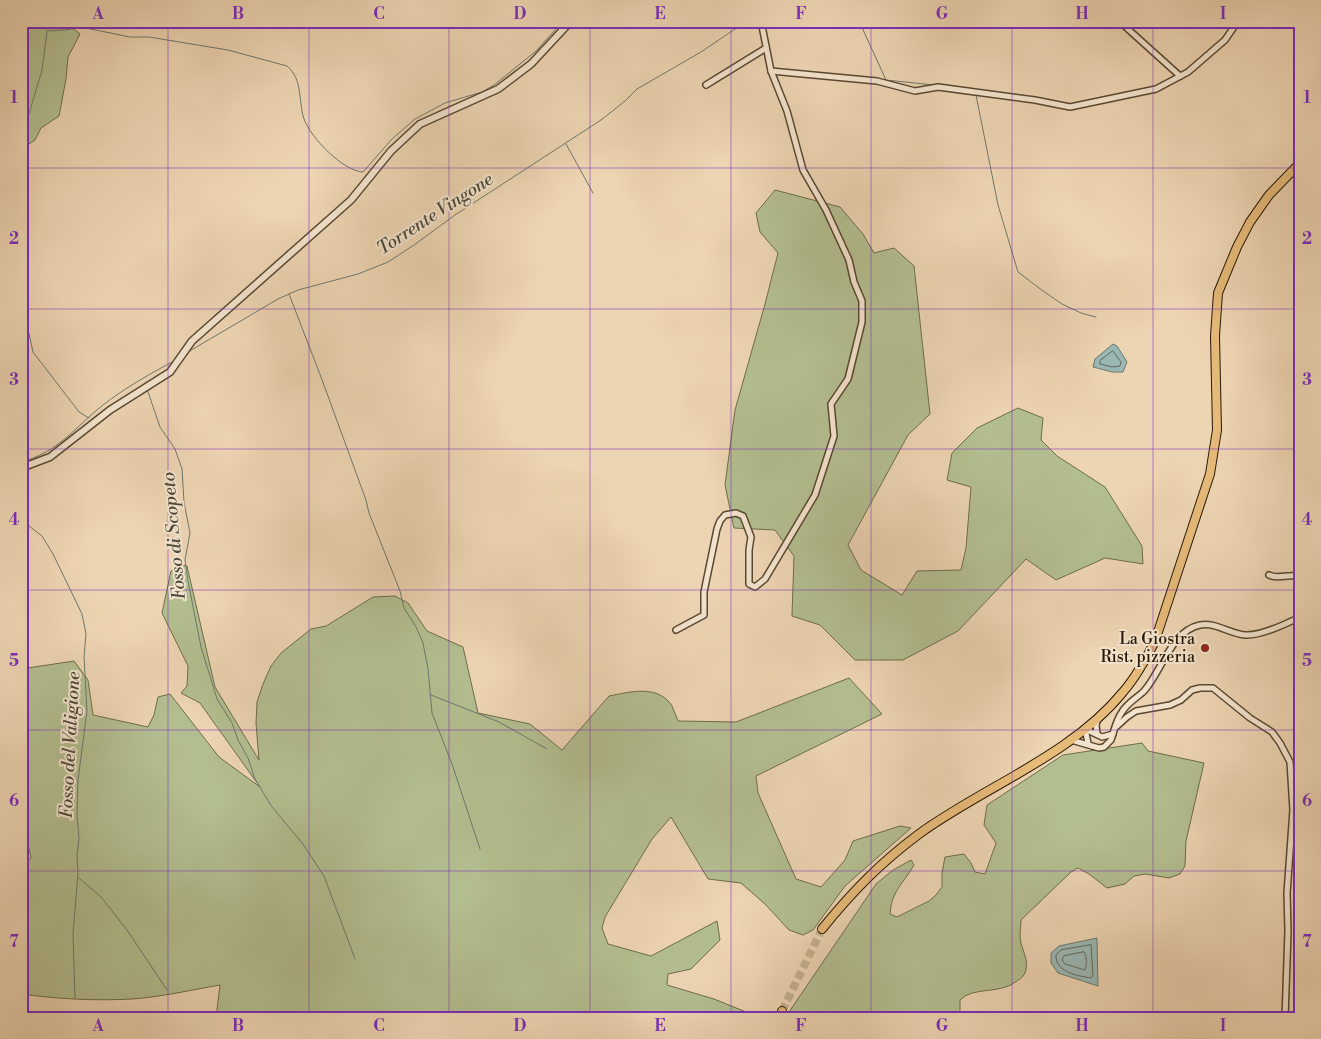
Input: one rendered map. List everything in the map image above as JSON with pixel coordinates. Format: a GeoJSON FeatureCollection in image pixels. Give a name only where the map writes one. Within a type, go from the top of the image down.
{"type":"FeatureCollection","features":[{"type":"Feature","properties":{"kind":"main road"},"geometry":{"type":"LineString","coordinates":[[822,930],[847,898],[880,865],[920,833],[1085,729],[1123,692],[1143,664],[1155,641],[1210,474],[1217,430],[1215,336],[1218,293],[1237,247],[1250,222],[1270,195],[1300,163]]}},
{"type":"Feature","properties":{"kind":"street"},"geometry":{"type":"LineString","coordinates":[[21,468],[50,457],[110,410],[170,372],[192,341],[351,200],[391,151],[420,124],[498,89],[531,64],[571,21]]}},
{"type":"Feature","properties":{"kind":"street"},"geometry":{"type":"LineString","coordinates":[[676,630],[704,614],[704,592],[717,529],[725,515],[736,513],[743,516],[747,525],[751,537],[749,584],[755,587],[765,579],[815,495],[834,436],[831,404],[848,379],[862,322],[862,300],[854,282],[849,260],[826,210],[803,170],[787,111],[771,71],[761,21]]}},
{"type":"Feature","properties":{"kind":"street"},"geometry":{"type":"LineString","coordinates":[[1119,21],[1180,76]]}},
{"type":"Feature","properties":{"kind":"street"},"geometry":{"type":"LineString","coordinates":[[771,71],[877,81],[915,91],[938,87],[1035,100],[1070,108],[1156,89],[1188,72],[1225,40],[1238,21]]}},
{"type":"Feature","properties":{"kind":"street"},"geometry":{"type":"LineString","coordinates":[[706,85],[766,48]]}},
{"type":"Feature","properties":{"kind":"street"},"geometry":{"type":"LineString","coordinates":[[1269,575],[1275,578],[1288,575],[1300,577]]}},
{"type":"Feature","properties":{"kind":"street"},"geometry":{"type":"LineString","coordinates":[[1070,740],[1088,743],[1099,748],[1104,747],[1111,740],[1122,710],[1144,691],[1155,677],[1174,645],[1183,634],[1194,627],[1202,624],[1213,625],[1247,635],[1300,618]]}},
{"type":"Feature","properties":{"kind":"street"},"geometry":{"type":"LineString","coordinates":[[1116,727],[1136,711],[1170,705],[1181,700],[1192,690],[1213,688],[1250,718],[1272,732],[1280,743],[1290,762],[1293,810],[1287,893],[1288,931],[1285,1018]]}},
{"type":"Feature","properties":{"kind":"street"},"geometry":{"type":"LineString","coordinates":[[1097,734],[1098,718]]}},
{"type":"Feature","properties":{"kind":"street"},"geometry":{"type":"LineString","coordinates":[[1085,729],[1107,737],[1113,734]]}},
{"type":"Feature","properties":{"kind":"street"},"geometry":{"type":"LineString","coordinates":[[1085,729],[1088,743]]}},
{"type":"Feature","properties":{"kind":"street"},"geometry":{"type":"LineString","coordinates":[[1293,810],[1300,811]]}},
{"type":"Feature","properties":{"kind":"green space"},"geometry":{"type":"Polygon","coordinates":[[[21,21],[48,21],[74,29],[80,34],[68,57],[59,116],[41,128],[35,140],[27,145],[21,156],[21,21]]]}},
{"type":"Feature","properties":{"kind":"green space"},"geometry":{"type":"Polygon","coordinates":[[[775,190],[840,207],[863,234],[874,253],[894,248],[914,266],[930,414],[908,435],[848,545],[861,570],[902,595],[917,571],[961,570],[966,548],[971,487],[947,480],[952,453],[977,428],[1018,408],[1043,418],[1041,440],[1057,456],[1105,487],[1142,546],[1143,564],[1105,558],[1056,580],[1026,559],[958,631],[903,660],[855,660],[820,625],[792,616],[794,556],[775,530],[734,528],[725,485],[735,410],[778,253],[760,232],[756,213],[775,190]]]}},
{"type":"Feature","properties":{"kind":"green space"},"geometry":{"type":"Polygon","coordinates":[[[179,564],[187,566],[215,687],[259,760],[256,723],[257,702],[271,666],[281,653],[311,629],[326,626],[373,597],[395,596],[408,603],[427,631],[463,647],[478,713],[530,724],[562,750],[609,696],[643,691],[651,692],[666,699],[672,706],[678,721],[736,722],[849,678],[882,714],[756,776],[758,793],[796,879],[821,887],[845,860],[853,841],[900,826],[911,828],[845,886],[813,930],[803,935],[789,930],[765,904],[741,883],[708,879],[671,817],[652,839],[605,917],[602,928],[608,944],[651,956],[717,921],[720,940],[691,969],[668,974],[667,985],[714,999],[761,1018],[216,1018],[220,985],[132,999],[76,999],[21,994],[21,861],[27,861],[31,858],[21,813],[21,669],[74,661],[88,680],[93,715],[148,727],[154,715],[158,697],[170,694],[219,757],[260,787],[200,703],[181,693],[187,686],[188,666],[162,613],[171,571],[179,564]]]}},
{"type":"Feature","properties":{"kind":"green space"},"geometry":{"type":"Polygon","coordinates":[[[1142,743],[1148,751],[1204,763],[1186,841],[1185,866],[1180,874],[1169,878],[1145,874],[1134,876],[1125,884],[1107,888],[1078,868],[1071,872],[1021,920],[1020,940],[1026,962],[1026,971],[1023,976],[1003,988],[965,996],[960,1000],[960,1018],[787,1018],[789,1012],[876,884],[893,870],[911,860],[914,865],[893,899],[890,914],[897,917],[929,901],[936,895],[942,887],[945,857],[964,854],[975,872],[985,874],[996,843],[984,825],[987,805],[1063,755],[1142,743]]]}},
{"type":"Feature","properties":{"kind":"water"},"geometry":{"type":"Polygon","coordinates":[[[1113,344],[1117,346],[1127,362],[1123,372],[1112,372],[1093,367],[1095,359],[1113,344]]]}},
{"type":"Feature","properties":{"kind":"water"},"geometry":{"type":"Polygon","coordinates":[[[1097,938],[1098,986],[1058,973],[1051,963],[1051,953],[1059,946],[1097,938]]]}},
{"type":"Feature","properties":{"kind":"waterway"},"geometry":{"type":"LineString","coordinates":[[35,21],[46,30]]}},
{"type":"Feature","properties":{"kind":"waterway"},"geometry":{"type":"LineString","coordinates":[[76,21],[81,27]]}},
{"type":"Feature","properties":{"kind":"waterway"},"geometry":{"type":"LineString","coordinates":[[47,31],[81,27],[130,37],[149,37],[228,50],[287,66],[296,77],[304,119],[313,135],[337,160],[346,166],[363,172],[392,139],[415,119],[445,103],[482,92],[494,85],[536,51],[563,21]]}},
{"type":"Feature","properties":{"kind":"waterway","name":"Torrente Vingone"},"geometry":{"type":"LineString","coordinates":[[188,352],[278,299],[298,290],[358,274],[388,262],[455,215],[601,120],[637,89],[701,52],[747,21]]}},
{"type":"Feature","properties":{"kind":"waterway"},"geometry":{"type":"LineString","coordinates":[[859,21],[886,80],[934,85]]}},
{"type":"Feature","properties":{"kind":"waterway"},"geometry":{"type":"LineString","coordinates":[[23,134],[42,70],[47,32]]}},
{"type":"Feature","properties":{"kind":"waterway"},"geometry":{"type":"LineString","coordinates":[[967,93],[976,95],[998,205],[1018,272],[1062,304],[1081,313],[1096,317]]}},
{"type":"Feature","properties":{"kind":"waterway"},"geometry":{"type":"LineString","coordinates":[[566,144],[593,193]]}},
{"type":"Feature","properties":{"kind":"waterway"},"geometry":{"type":"LineString","coordinates":[[289,294],[366,500],[369,513],[400,591],[404,608],[423,643],[428,669],[432,713],[452,764],[480,849]]}},
{"type":"Feature","properties":{"kind":"waterway"},"geometry":{"type":"LineString","coordinates":[[21,310],[26,320],[33,352],[79,412],[89,418]]}},
{"type":"Feature","properties":{"kind":"waterway","name":"Torrente Vingone"},"geometry":{"type":"LineString","coordinates":[[21,462],[34,458],[56,446],[111,399],[138,381],[176,360]]}},
{"type":"Feature","properties":{"kind":"waterway","name":"Fosso di Scopeto"},"geometry":{"type":"LineString","coordinates":[[147,389],[160,427],[175,449],[182,469],[184,502],[190,533],[185,560],[188,581],[201,647],[217,699],[232,723],[238,740],[248,758],[255,779],[272,807],[303,844],[324,876],[355,959]]}},
{"type":"Feature","properties":{"kind":"waterway","name":"Fosso del Valigione"},"geometry":{"type":"LineString","coordinates":[[21,512],[29,526],[42,536],[53,554],[82,614],[86,634],[84,657],[87,711],[78,780],[78,873],[73,934],[75,998]]}},
{"type":"Feature","properties":{"kind":"waterway"},"geometry":{"type":"LineString","coordinates":[[431,695],[499,722],[547,749]]}},
{"type":"Feature","properties":{"kind":"waterway"},"geometry":{"type":"LineString","coordinates":[[79,878],[101,897],[127,930],[167,990]]}},
{"type":"Feature","properties":{"kind":"tunnel"},"geometry":{"type":"LineString","coordinates":[[782,1011],[822,929]]}},
{"type":"Feature","properties":{"kind":"place","name":"La Giostra Rist. pizzeria"},"geometry":{"type":"Point","coordinates":[1205,648]}}]}
